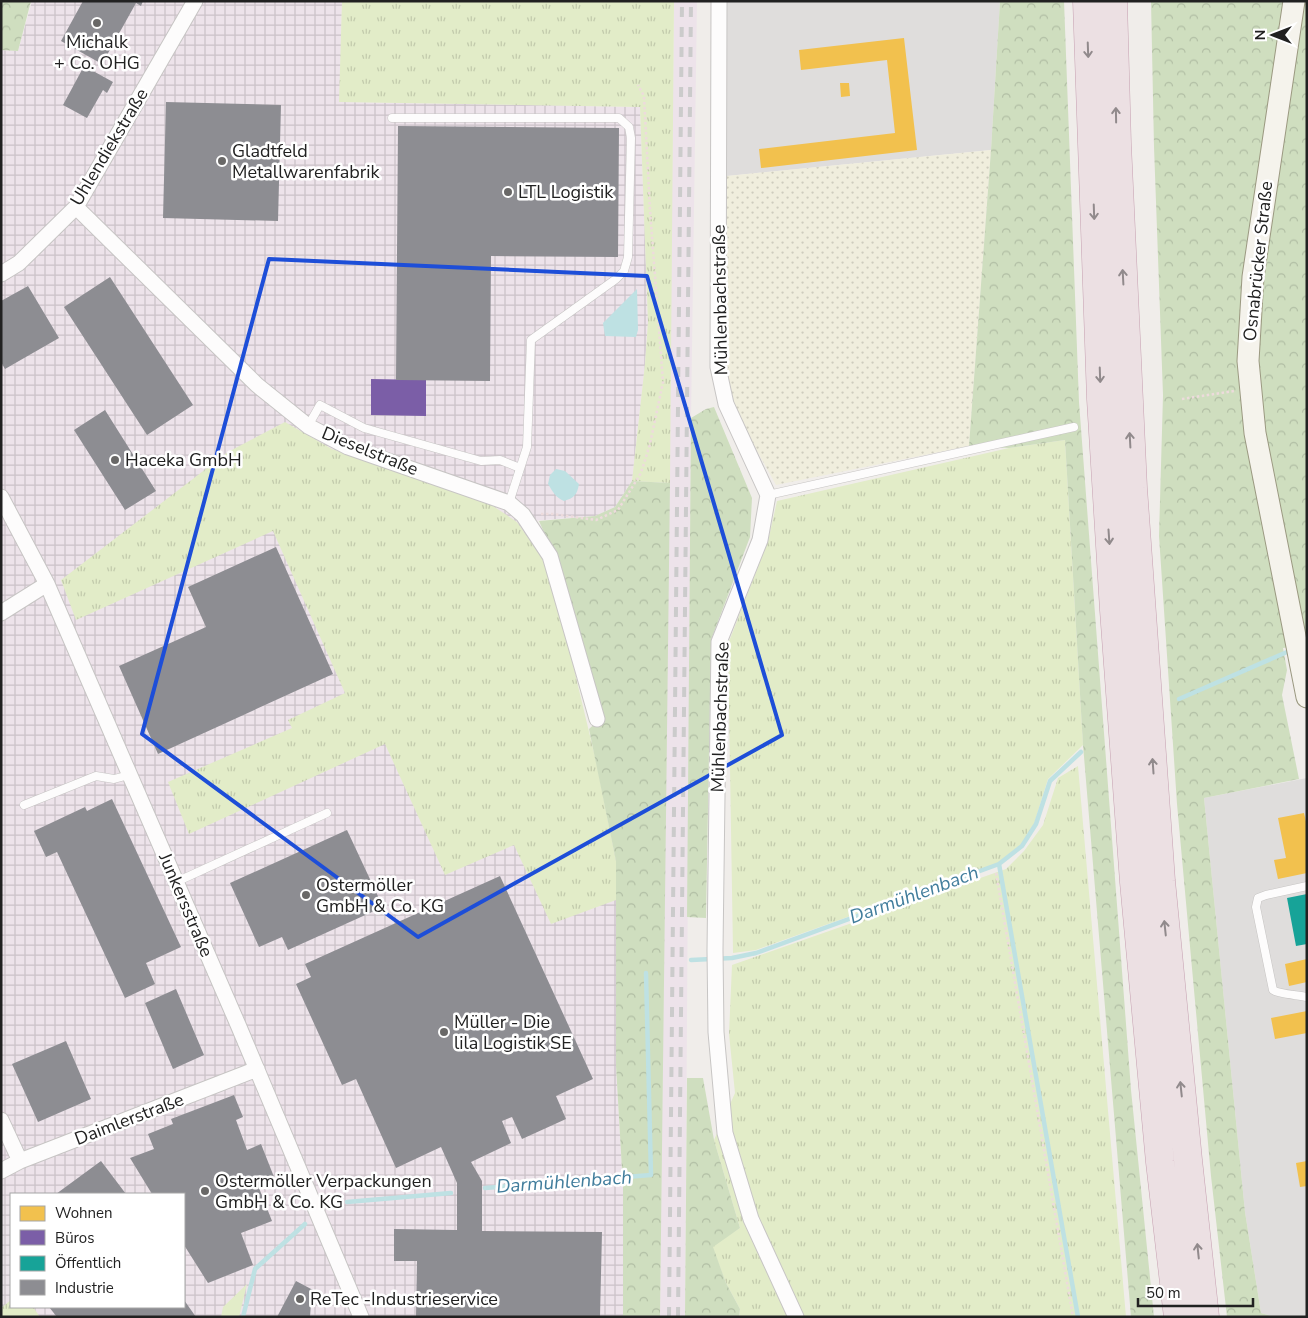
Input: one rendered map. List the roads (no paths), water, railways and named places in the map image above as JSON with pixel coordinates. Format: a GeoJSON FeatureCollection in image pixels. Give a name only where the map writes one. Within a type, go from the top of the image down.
{"type":"FeatureCollection","features":[{"type":"Feature","properties":{"kind":"highway"},"geometry":{"type":"LineString","coordinates":[[1087,1],[1101,399],[1114,610],[1134,882],[1160,1162],[1178,1317]]}},
{"type":"Feature","properties":{"kind":"highway"},"geometry":{"type":"LineString","coordinates":[[1113,1],[1127,382],[1149,714],[1162,890],[1205,1317]]}},
{"type":"Feature","properties":{"kind":"main road","name":"Osnabrücker Straße"},"geometry":{"type":"LineString","coordinates":[[1294,1],[1253,277],[1248,361],[1258,448],[1307,697]]}},
{"type":"Feature","properties":{"kind":"street","name":"Uhlendiekstraße"},"geometry":{"type":"LineString","coordinates":[[1,274],[19,263],[76,207],[195,1]]}},
{"type":"Feature","properties":{"kind":"street","name":"Mühlenbachstraße"},"geometry":{"type":"LineString","coordinates":[[719,1],[718,367],[726,404],[768,495],[760,540],[719,642],[715,950],[716,1032],[724,1104],[725,1133],[751,1219],[796,1317]]}},
{"type":"Feature","properties":{"kind":"street","name":"Dieselstraße"},"geometry":{"type":"LineString","coordinates":[[76,207],[256,385],[308,426],[348,447],[509,503],[524,515],[550,556],[597,719]]}},
{"type":"Feature","properties":{"kind":"street","name":"Junkersstraße"},"geometry":{"type":"LineString","coordinates":[[1,497],[5,515],[47,584],[257,1069],[361,1317]]}},
{"type":"Feature","properties":{"kind":"street"},"geometry":{"type":"LineString","coordinates":[[1,613],[47,584]]}},
{"type":"Feature","properties":{"kind":"street","name":"Daimlerstraße"},"geometry":{"type":"LineString","coordinates":[[1,1171],[20,1161],[257,1069]]}},
{"type":"Feature","properties":{"kind":"street"},"geometry":{"type":"LineString","coordinates":[[1,1120],[20,1161]]}},
{"type":"Feature","properties":{"kind":"lane"},"geometry":{"type":"LineString","coordinates":[[392,118],[619,118],[629,127],[631,138],[628,257],[624,271],[616,279],[531,340],[527,447],[509,503]]}},
{"type":"Feature","properties":{"kind":"lane"},"geometry":{"type":"LineString","coordinates":[[308,426],[320,405],[364,428],[481,461],[500,460],[520,468]]}},
{"type":"Feature","properties":{"kind":"lane"},"geometry":{"type":"LineString","coordinates":[[768,495],[1074,428]]}},
{"type":"Feature","properties":{"kind":"lane"},"geometry":{"type":"LineString","coordinates":[[24,805],[96,776],[114,779],[129,774]]}},
{"type":"Feature","properties":{"kind":"lane"},"geometry":{"type":"LineString","coordinates":[[176,882],[327,813]]}},
{"type":"Feature","properties":{"kind":"lane"},"geometry":{"type":"LineString","coordinates":[[1307,886],[1266,894],[1258,898],[1256,907],[1272,990],[1277,994],[1292,994],[1307,998]]}},
{"type":"Feature","properties":{"kind":"water"},"geometry":{"type":"Polygon","coordinates":[[[637,289],[638,330],[636,337],[605,336],[603,323],[637,289]]]}},
{"type":"Feature","properties":{"kind":"water"},"geometry":{"type":"Polygon","coordinates":[[[556,469],[565,471],[579,484],[574,496],[570,499],[564,501],[556,496],[548,484],[550,475],[556,469]]]}},
{"type":"Feature","properties":{"kind":"waterway","name":"Darmühlenbach"},"geometry":{"type":"LineString","coordinates":[[1179,699],[1287,652]]}},
{"type":"Feature","properties":{"kind":"waterway","name":"Darmühlenbach"},"geometry":{"type":"LineString","coordinates":[[691,960],[732,958],[756,953],[999,864],[1022,846],[1036,824],[1050,781],[1081,752]]}},
{"type":"Feature","properties":{"kind":"waterway"},"geometry":{"type":"LineString","coordinates":[[999,864],[1078,1317]]}},
{"type":"Feature","properties":{"kind":"waterway","name":"Darmühlenbach"},"geometry":{"type":"LineString","coordinates":[[485,1188],[651,1175],[646,973]]}},
{"type":"Feature","properties":{"kind":"waterway","name":"Darmühlenbach"},"geometry":{"type":"LineString","coordinates":[[347,1202],[451,1193]]}},
{"type":"Feature","properties":{"kind":"waterway","name":"Darmühlenbach"},"geometry":{"type":"LineString","coordinates":[[243,1317],[255,1269],[305,1224]]}},
{"type":"Feature","properties":{"kind":"railway"},"geometry":{"type":"LineString","coordinates":[[669,1317],[682,1]]}},
{"type":"Feature","properties":{"kind":"railway"},"geometry":{"type":"LineString","coordinates":[[678,1317],[691,1]]}},
{"type":"Feature","properties":{"kind":"place","name":"Michalk + Co. OHG"},"geometry":{"type":"Point","coordinates":[97,23]}},
{"type":"Feature","properties":{"kind":"place","name":"Gladtfeld Metallwarenfabrik"},"geometry":{"type":"Point","coordinates":[222,161]}},
{"type":"Feature","properties":{"kind":"place","name":"LTL Logistik"},"geometry":{"type":"Point","coordinates":[508,192]}},
{"type":"Feature","properties":{"kind":"place","name":"Haceka GmbH"},"geometry":{"type":"Point","coordinates":[115,460]}},
{"type":"Feature","properties":{"kind":"place","name":"Ostermöller GmbH & Co. KG"},"geometry":{"type":"Point","coordinates":[306,895]}},
{"type":"Feature","properties":{"kind":"place","name":"Müller - Die lila Logistik SE"},"geometry":{"type":"Point","coordinates":[444,1032]}},
{"type":"Feature","properties":{"kind":"place","name":"Ostermöller Verpackungen GmbH & Co. KG"},"geometry":{"type":"Point","coordinates":[205,1191]}},
{"type":"Feature","properties":{"kind":"place","name":"ReTec -Industrieservice"},"geometry":{"type":"Point","coordinates":[300,1299]}}]}
